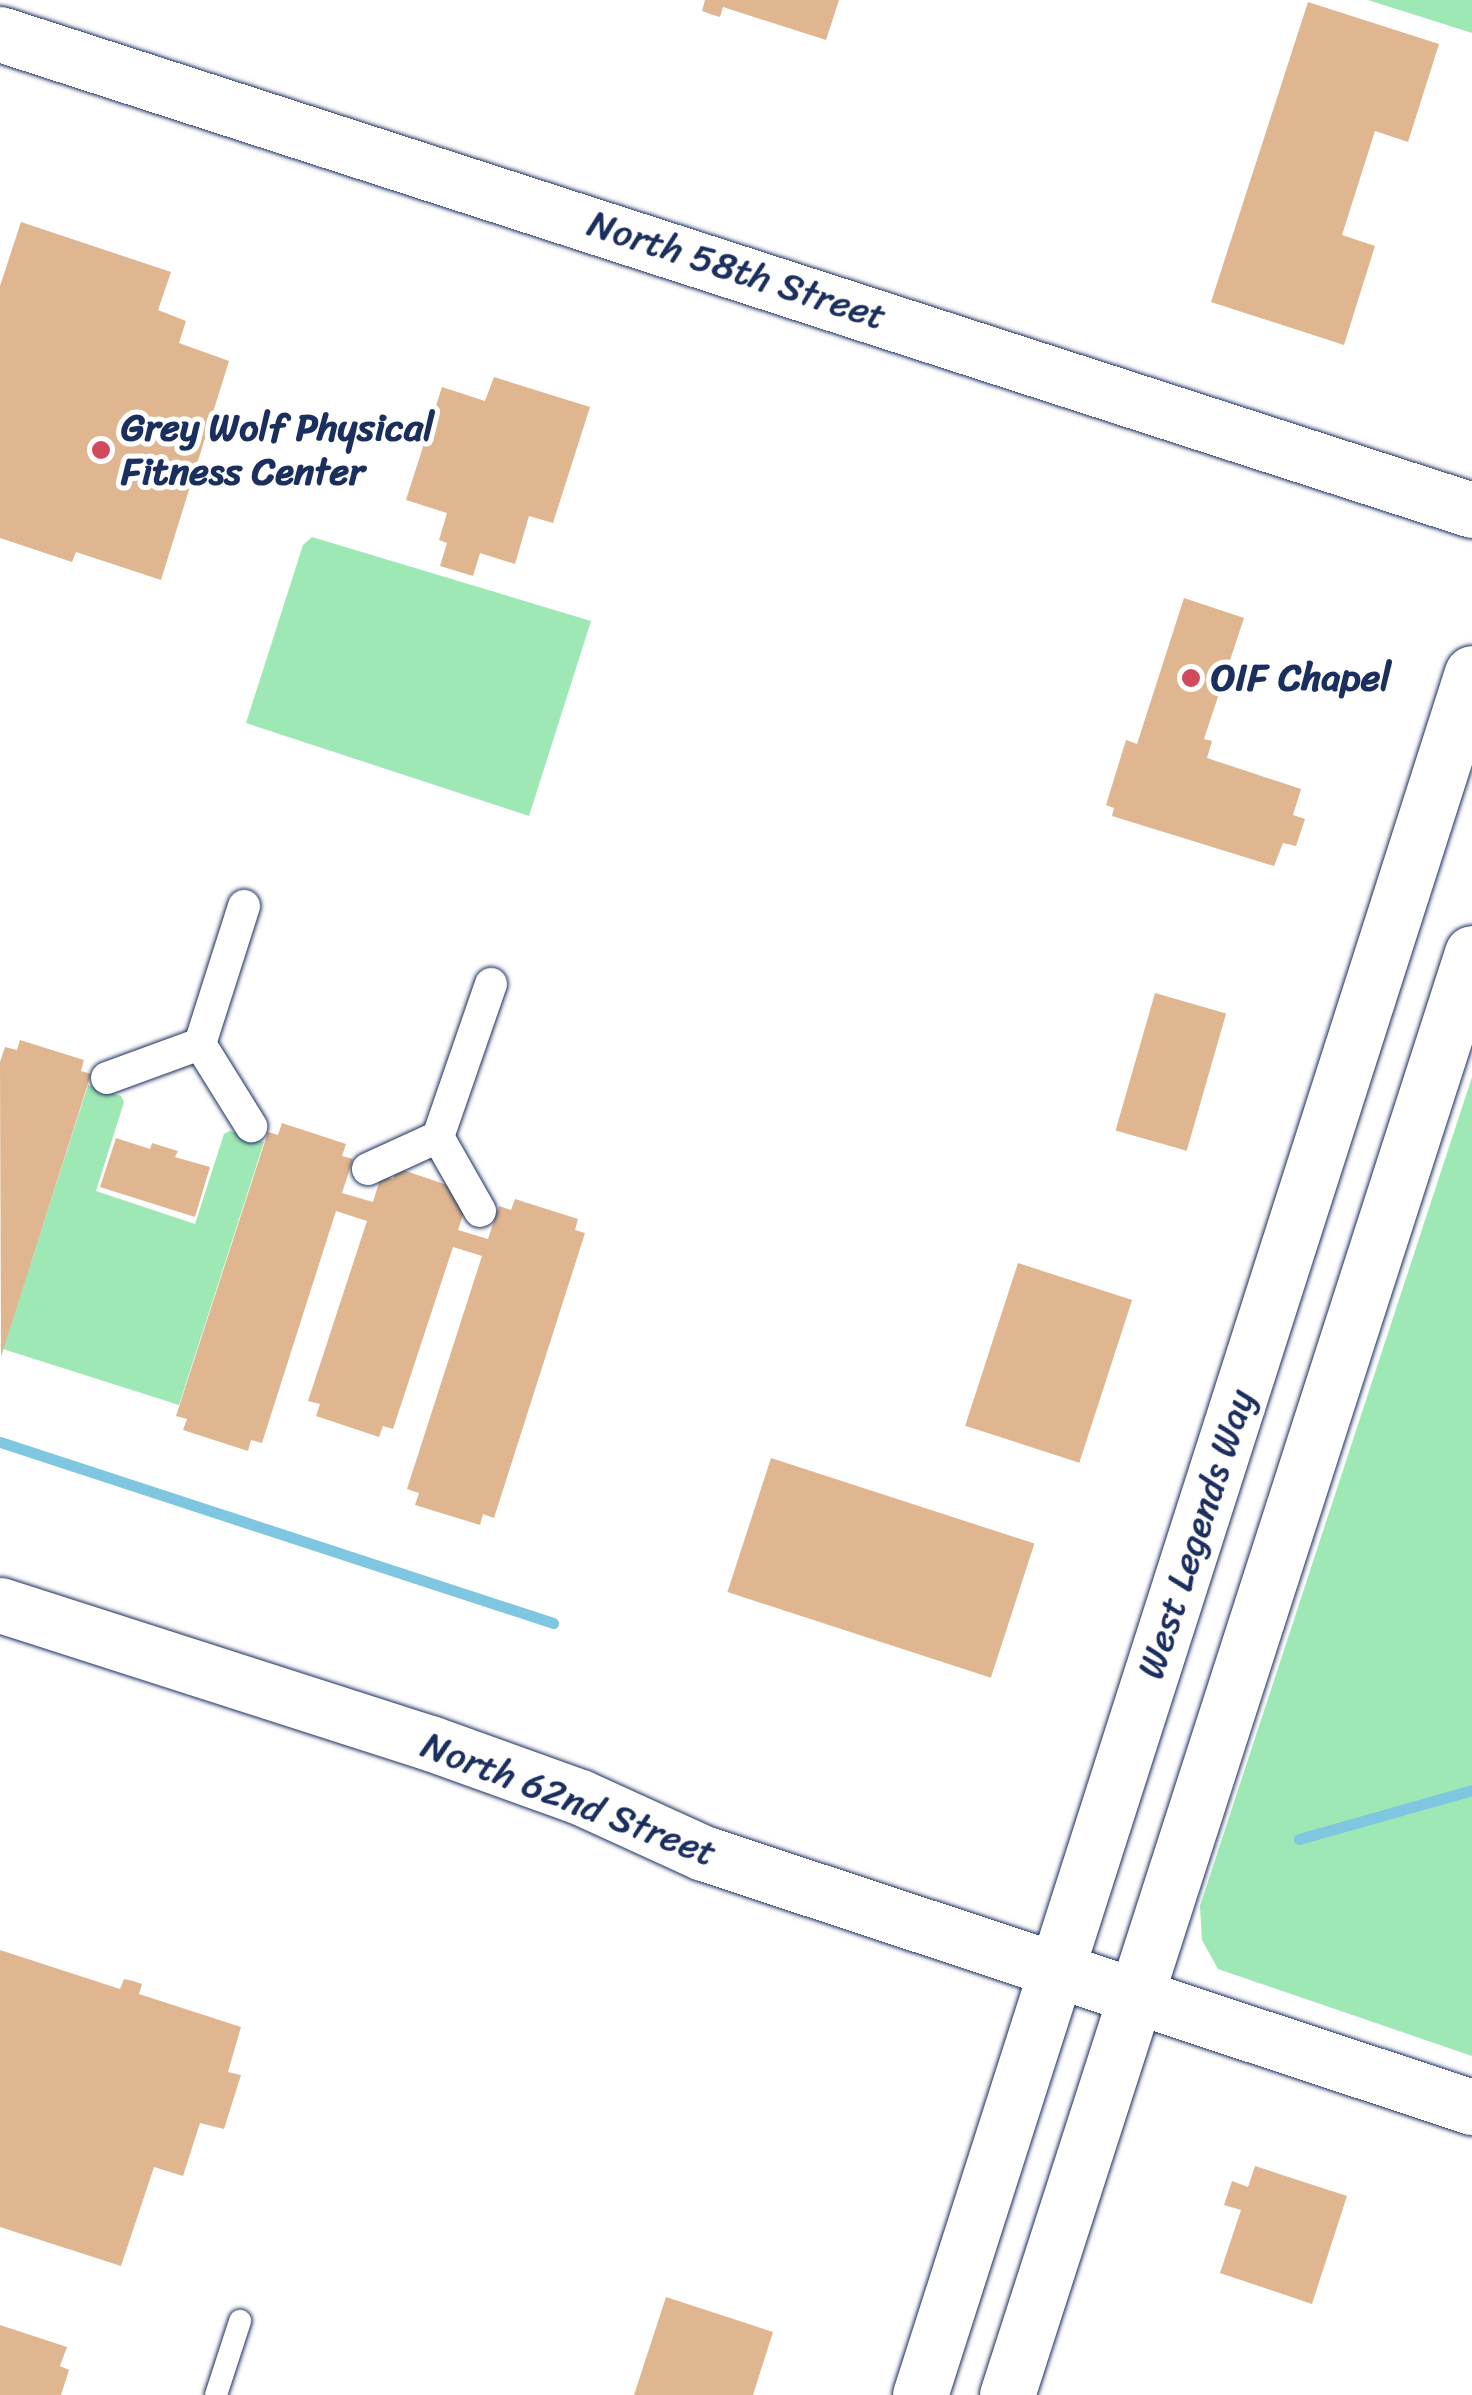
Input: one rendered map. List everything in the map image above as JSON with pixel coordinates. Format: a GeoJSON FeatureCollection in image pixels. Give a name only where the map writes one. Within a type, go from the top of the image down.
{"type":"FeatureCollection","features":[{"type":"Feature","properties":{"kind":"street","name":"North 58th Street"},"geometry":{"type":"LineString","coordinates":[[0,34],[1472,510]]}},
{"type":"Feature","properties":{"kind":"street","name":"West Legends Way"},"geometry":{"type":"LineString","coordinates":[[920,2395],[1472,672]]}},
{"type":"Feature","properties":{"kind":"street"},"geometry":{"type":"LineString","coordinates":[[244,906],[200,1044],[251,1126]]}},
{"type":"Feature","properties":{"kind":"street"},"geometry":{"type":"LineString","coordinates":[[1007,2395],[1472,953]]}},
{"type":"Feature","properties":{"kind":"street"},"geometry":{"type":"LineString","coordinates":[[368,1169],[438,1137],[491,984]]}},
{"type":"Feature","properties":{"kind":"street"},"geometry":{"type":"LineString","coordinates":[[108,1078],[200,1044]]}},
{"type":"Feature","properties":{"kind":"street"},"geometry":{"type":"LineString","coordinates":[[438,1137],[480,1211]]}},
{"type":"Feature","properties":{"kind":"street","name":"North 62nd Street"},"geometry":{"type":"LineString","coordinates":[[0,1606],[430,1744],[580,1797],[704,1853],[1472,2107]]}},
{"type":"Feature","properties":{"kind":"lane"},"geometry":{"type":"LineString","coordinates":[[216,2395],[240,2321]]}},
{"type":"Feature","properties":{"kind":"green space"},"geometry":{"type":"Polygon","coordinates":[[[1368,0],[1472,0],[1472,33],[1368,0]]]}},
{"type":"Feature","properties":{"kind":"green space"},"geometry":{"type":"Polygon","coordinates":[[[312,537],[591,621],[529,816],[246,723],[303,545],[312,537]]]}},
{"type":"Feature","properties":{"kind":"green space"},"geometry":{"type":"Polygon","coordinates":[[[1472,1077],[1472,2056],[1218,1969],[1202,1940],[1200,1906],[1472,1077]]]}},
{"type":"Feature","properties":{"kind":"green space"},"geometry":{"type":"Polygon","coordinates":[[[88,1085],[121,1096],[124,1102],[96,1191],[195,1224],[224,1134],[230,1131],[264,1142],[179,1405],[3,1349],[88,1085]]]}},
{"type":"Feature","properties":{"kind":"building"},"geometry":{"type":"Polygon","coordinates":[[[705,0],[839,0],[826,40],[723,7],[720,17],[710,14],[702,11],[705,0]]]}},
{"type":"Feature","properties":{"kind":"building"},"geometry":{"type":"Polygon","coordinates":[[[1308,2],[1439,44],[1408,142],[1375,131],[1342,235],[1375,246],[1344,345],[1211,302],[1308,2]]]}},
{"type":"Feature","properties":{"kind":"building","name":"Grey Wolf Physical Fitness Center"},"geometry":{"type":"Polygon","coordinates":[[[21,222],[171,272],[158,310],[186,321],[179,343],[229,361],[161,580],[76,552],[72,562],[0,538],[0,286],[21,222]]]}},
{"type":"Feature","properties":{"kind":"building"},"geometry":{"type":"Polygon","coordinates":[[[494,377],[590,407],[553,523],[529,516],[515,564],[480,553],[473,576],[440,566],[447,543],[439,540],[447,513],[406,500],[442,387],[485,401],[494,377]]]}},
{"type":"Feature","properties":{"kind":"building","name":"OIF Chapel"},"geometry":{"type":"Polygon","coordinates":[[[1184,598],[1244,618],[1204,739],[1212,741],[1207,758],[1301,789],[1293,815],[1305,819],[1296,846],[1283,843],[1274,866],[1112,816],[1114,808],[1106,805],[1126,740],[1137,744],[1184,598]]]}},
{"type":"Feature","properties":{"kind":"building"},"geometry":{"type":"Polygon","coordinates":[[[1155,993],[1226,1013],[1187,1151],[1116,1130],[1155,993]]]}},
{"type":"Feature","properties":{"kind":"building"},"geometry":{"type":"Polygon","coordinates":[[[20,1040],[84,1060],[81,1071],[91,1074],[1,1357],[0,1062],[5,1047],[17,1050],[20,1040]]]}},
{"type":"Feature","properties":{"kind":"building"},"geometry":{"type":"Polygon","coordinates":[[[282,1123],[346,1144],[342,1156],[353,1159],[342,1193],[373,1202],[381,1176],[393,1179],[397,1168],[459,1189],[467,1203],[458,1230],[488,1239],[499,1206],[511,1210],[515,1199],[578,1219],[575,1230],[585,1233],[494,1518],[483,1514],[480,1525],[415,1505],[419,1493],[407,1489],[482,1256],[453,1247],[393,1429],[383,1426],[379,1437],[316,1416],[320,1404],[308,1401],[367,1221],[336,1211],[262,1443],[251,1440],[248,1451],[183,1430],[187,1419],[176,1416],[268,1132],[278,1135],[282,1123]]]}},
{"type":"Feature","properties":{"kind":"building"},"geometry":{"type":"Polygon","coordinates":[[[116,1138],[150,1149],[152,1143],[178,1151],[175,1157],[210,1167],[195,1217],[100,1187],[116,1138]]]}},
{"type":"Feature","properties":{"kind":"building"},"geometry":{"type":"Polygon","coordinates":[[[1018,1263],[1132,1300],[1079,1463],[965,1426],[1018,1263]]]}},
{"type":"Feature","properties":{"kind":"building"},"geometry":{"type":"Polygon","coordinates":[[[771,1458],[1034,1544],[991,1678],[727,1592],[771,1458]]]}},
{"type":"Feature","properties":{"kind":"building"},"geometry":{"type":"Polygon","coordinates":[[[0,1950],[120,1989],[124,1979],[133,1981],[142,1984],[139,1994],[241,2027],[228,2072],[241,2075],[224,2129],[200,2123],[183,2176],[154,2167],[121,2266],[0,2227],[0,1950]]]}},
{"type":"Feature","properties":{"kind":"building"},"geometry":{"type":"Polygon","coordinates":[[[1255,2166],[1347,2196],[1312,2304],[1220,2273],[1241,2210],[1224,2205],[1232,2181],[1248,2187],[1255,2166]]]}},
{"type":"Feature","properties":{"kind":"building"},"geometry":{"type":"Polygon","coordinates":[[[666,2297],[773,2332],[753,2395],[634,2395],[666,2297]]]}},
{"type":"Feature","properties":{"kind":"building"},"geometry":{"type":"Polygon","coordinates":[[[0,2325],[67,2347],[60,2366],[69,2370],[61,2395],[0,2395],[0,2325]]]}},
{"type":"Feature","properties":{"kind":"waterway"},"geometry":{"type":"LineString","coordinates":[[0,1442],[553,1623]]}},
{"type":"Feature","properties":{"kind":"waterway"},"geometry":{"type":"LineString","coordinates":[[1299,1839],[1472,1790]]}},
{"type":"Feature","properties":{"kind":"place","name":"Grey Wolf Physical Fitness Center"},"geometry":{"type":"Point","coordinates":[101,450]}},
{"type":"Feature","properties":{"kind":"place","name":"OIF Chapel"},"geometry":{"type":"Point","coordinates":[1191,678]}}]}
